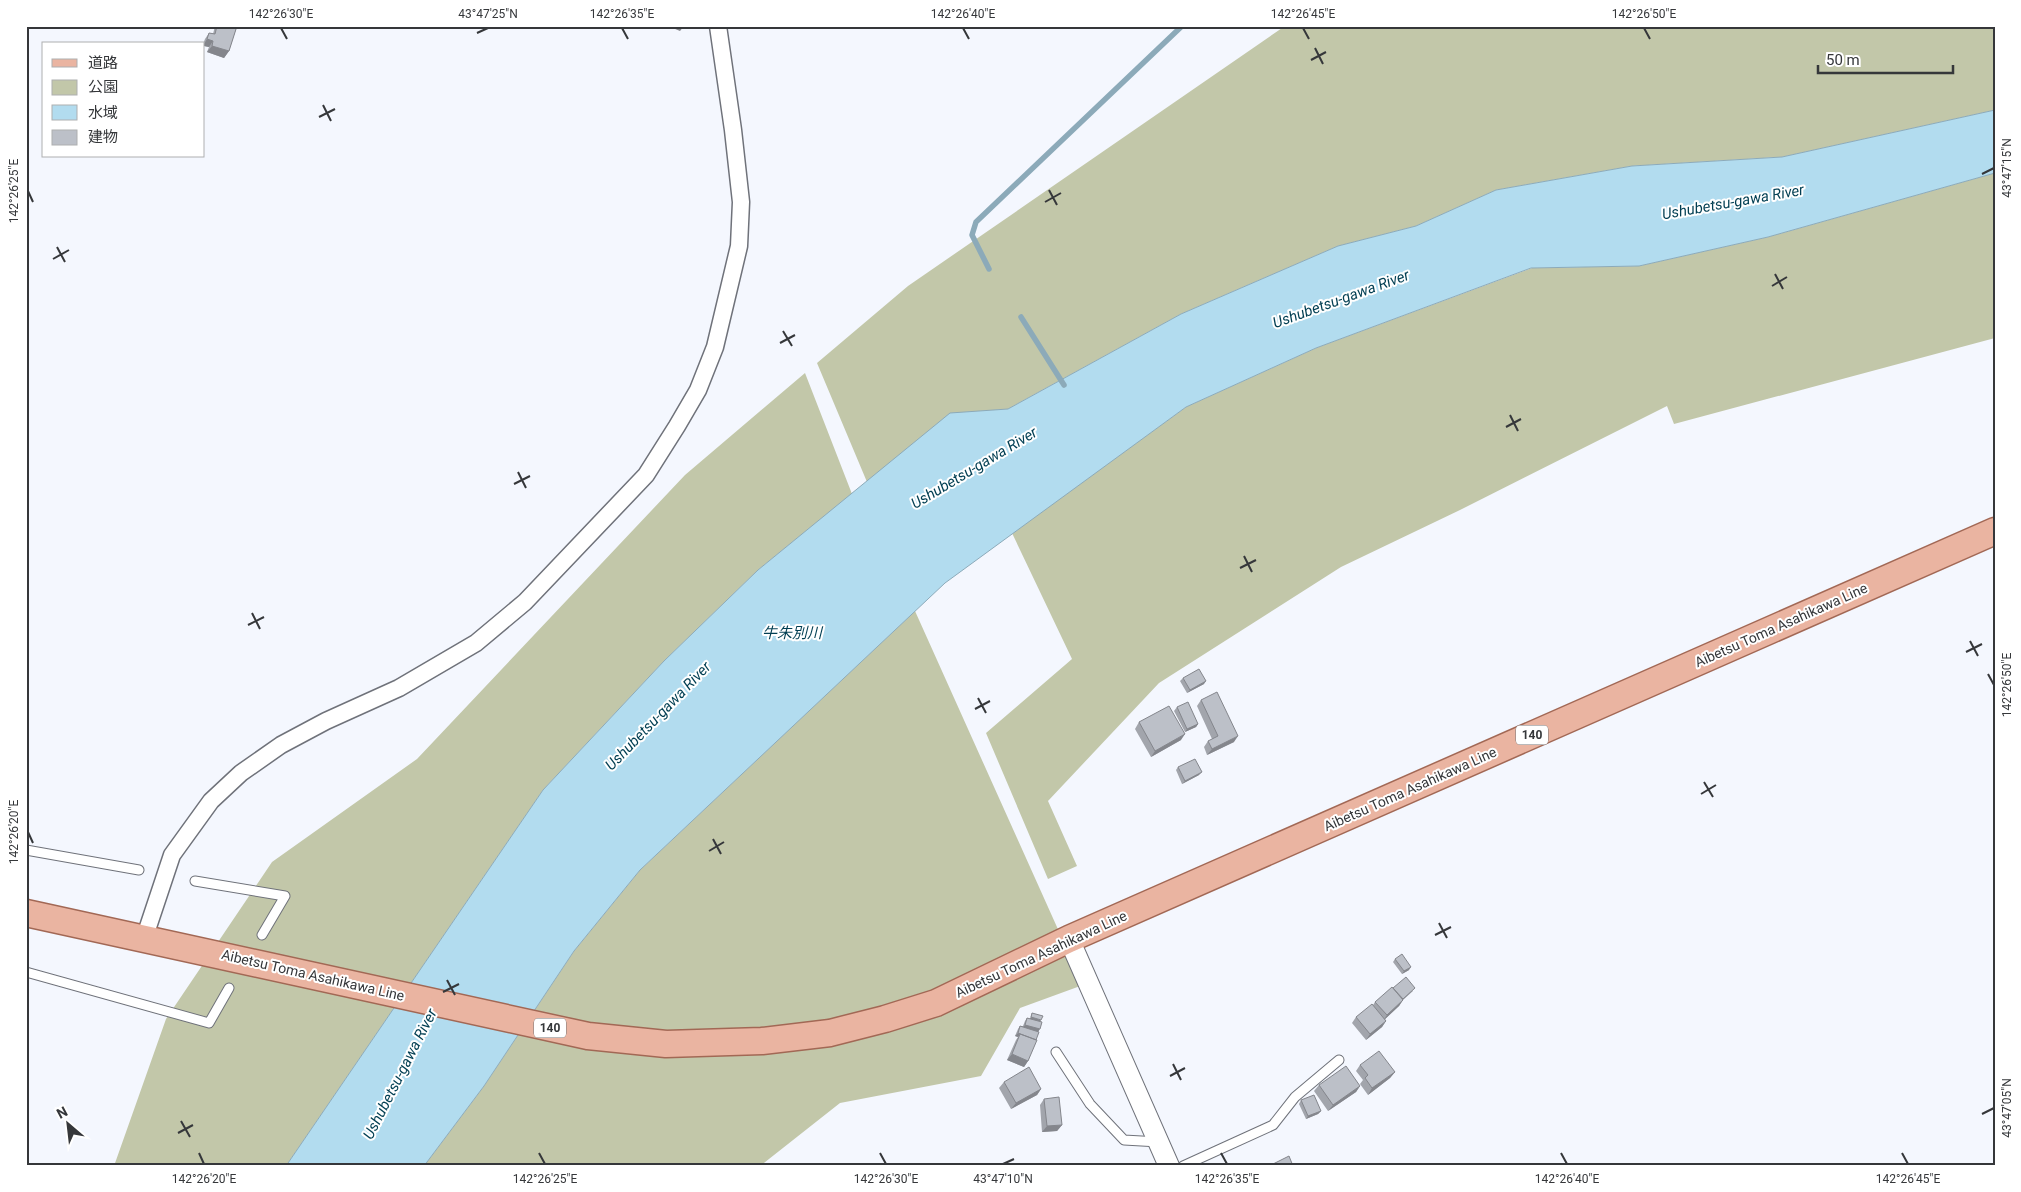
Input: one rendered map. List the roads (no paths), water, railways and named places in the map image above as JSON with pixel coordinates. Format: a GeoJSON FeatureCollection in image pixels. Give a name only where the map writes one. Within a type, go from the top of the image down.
{"type":"FeatureCollection","features":[{"type":"Feature","properties":{"kind":"main road","name":"Aibetsu Toma Asahikawa Line"},"geometry":{"type":"LineString","coordinates":[[26,913],[588,1036],[666,1044],[762,1041],[830,1033],[885,1019],[936,1003],[1069,939],[1995,531]]}},
{"type":"Feature","properties":{"kind":"street"},"geometry":{"type":"LineString","coordinates":[[144,939],[172,855],[212,801],[241,773],[281,745],[398,688],[476,643],[525,602],[646,475],[677,426],[698,390],[715,347],[739,246],[741,202],[718,26]]}},
{"type":"Feature","properties":{"kind":"street"},"geometry":{"type":"LineString","coordinates":[[1069,939],[1169,1166]]}},
{"type":"Feature","properties":{"kind":"lane"},"geometry":{"type":"LineString","coordinates":[[26,850],[139,870]]}},
{"type":"Feature","properties":{"kind":"lane"},"geometry":{"type":"LineString","coordinates":[[194,881],[285,896],[262,935]]}},
{"type":"Feature","properties":{"kind":"lane"},"geometry":{"type":"LineString","coordinates":[[26,972],[209,1022],[229,988]]}},
{"type":"Feature","properties":{"kind":"lane"},"geometry":{"type":"LineString","coordinates":[[1056,1052],[1090,1104],[1124,1140],[1159,1142]]}},
{"type":"Feature","properties":{"kind":"lane"},"geometry":{"type":"LineString","coordinates":[[1183,1166],[1272,1125],[1295,1097],[1339,1060]]}},
{"type":"Feature","properties":{"kind":"water","name":"牛朱別川"},"geometry":{"type":"Polygon","coordinates":[[[1995,110],[1995,173],[1768,237],[1639,266],[1531,268],[1316,348],[1186,407],[945,583],[640,870],[574,951],[484,1086],[424,1166],[286,1166],[543,790],[664,661],[758,570],[950,413],[1008,409],[1181,314],[1338,246],[1416,226],[1496,190],[1632,166],[1782,157],[1995,110]]]}},
{"type":"Feature","properties":{"kind":"waterway"},"geometry":{"type":"LineString","coordinates":[[989,269],[972,235],[976,222],[1182,26]]}},
{"type":"Feature","properties":{"kind":"waterway"},"geometry":{"type":"LineString","coordinates":[[1021,317],[1064,385]]}},
{"type":"Feature","properties":{"kind":"water label","name":"Ushubetsu-gawa River"},"geometry":{"type":"Point","coordinates":[1733,202]}},
{"type":"Feature","properties":{"kind":"water label","name":"Ushubetsu-gawa River"},"geometry":{"type":"Point","coordinates":[1341,299]}},
{"type":"Feature","properties":{"kind":"water label","name":"Ushubetsu-gawa River"},"geometry":{"type":"Point","coordinates":[974,468]}},
{"type":"Feature","properties":{"kind":"water label","name":"Ushubetsu-gawa River"},"geometry":{"type":"Point","coordinates":[658,716]}},
{"type":"Feature","properties":{"kind":"water label","name":"Ushubetsu-gawa River"},"geometry":{"type":"Point","coordinates":[400,1074]}}]}
